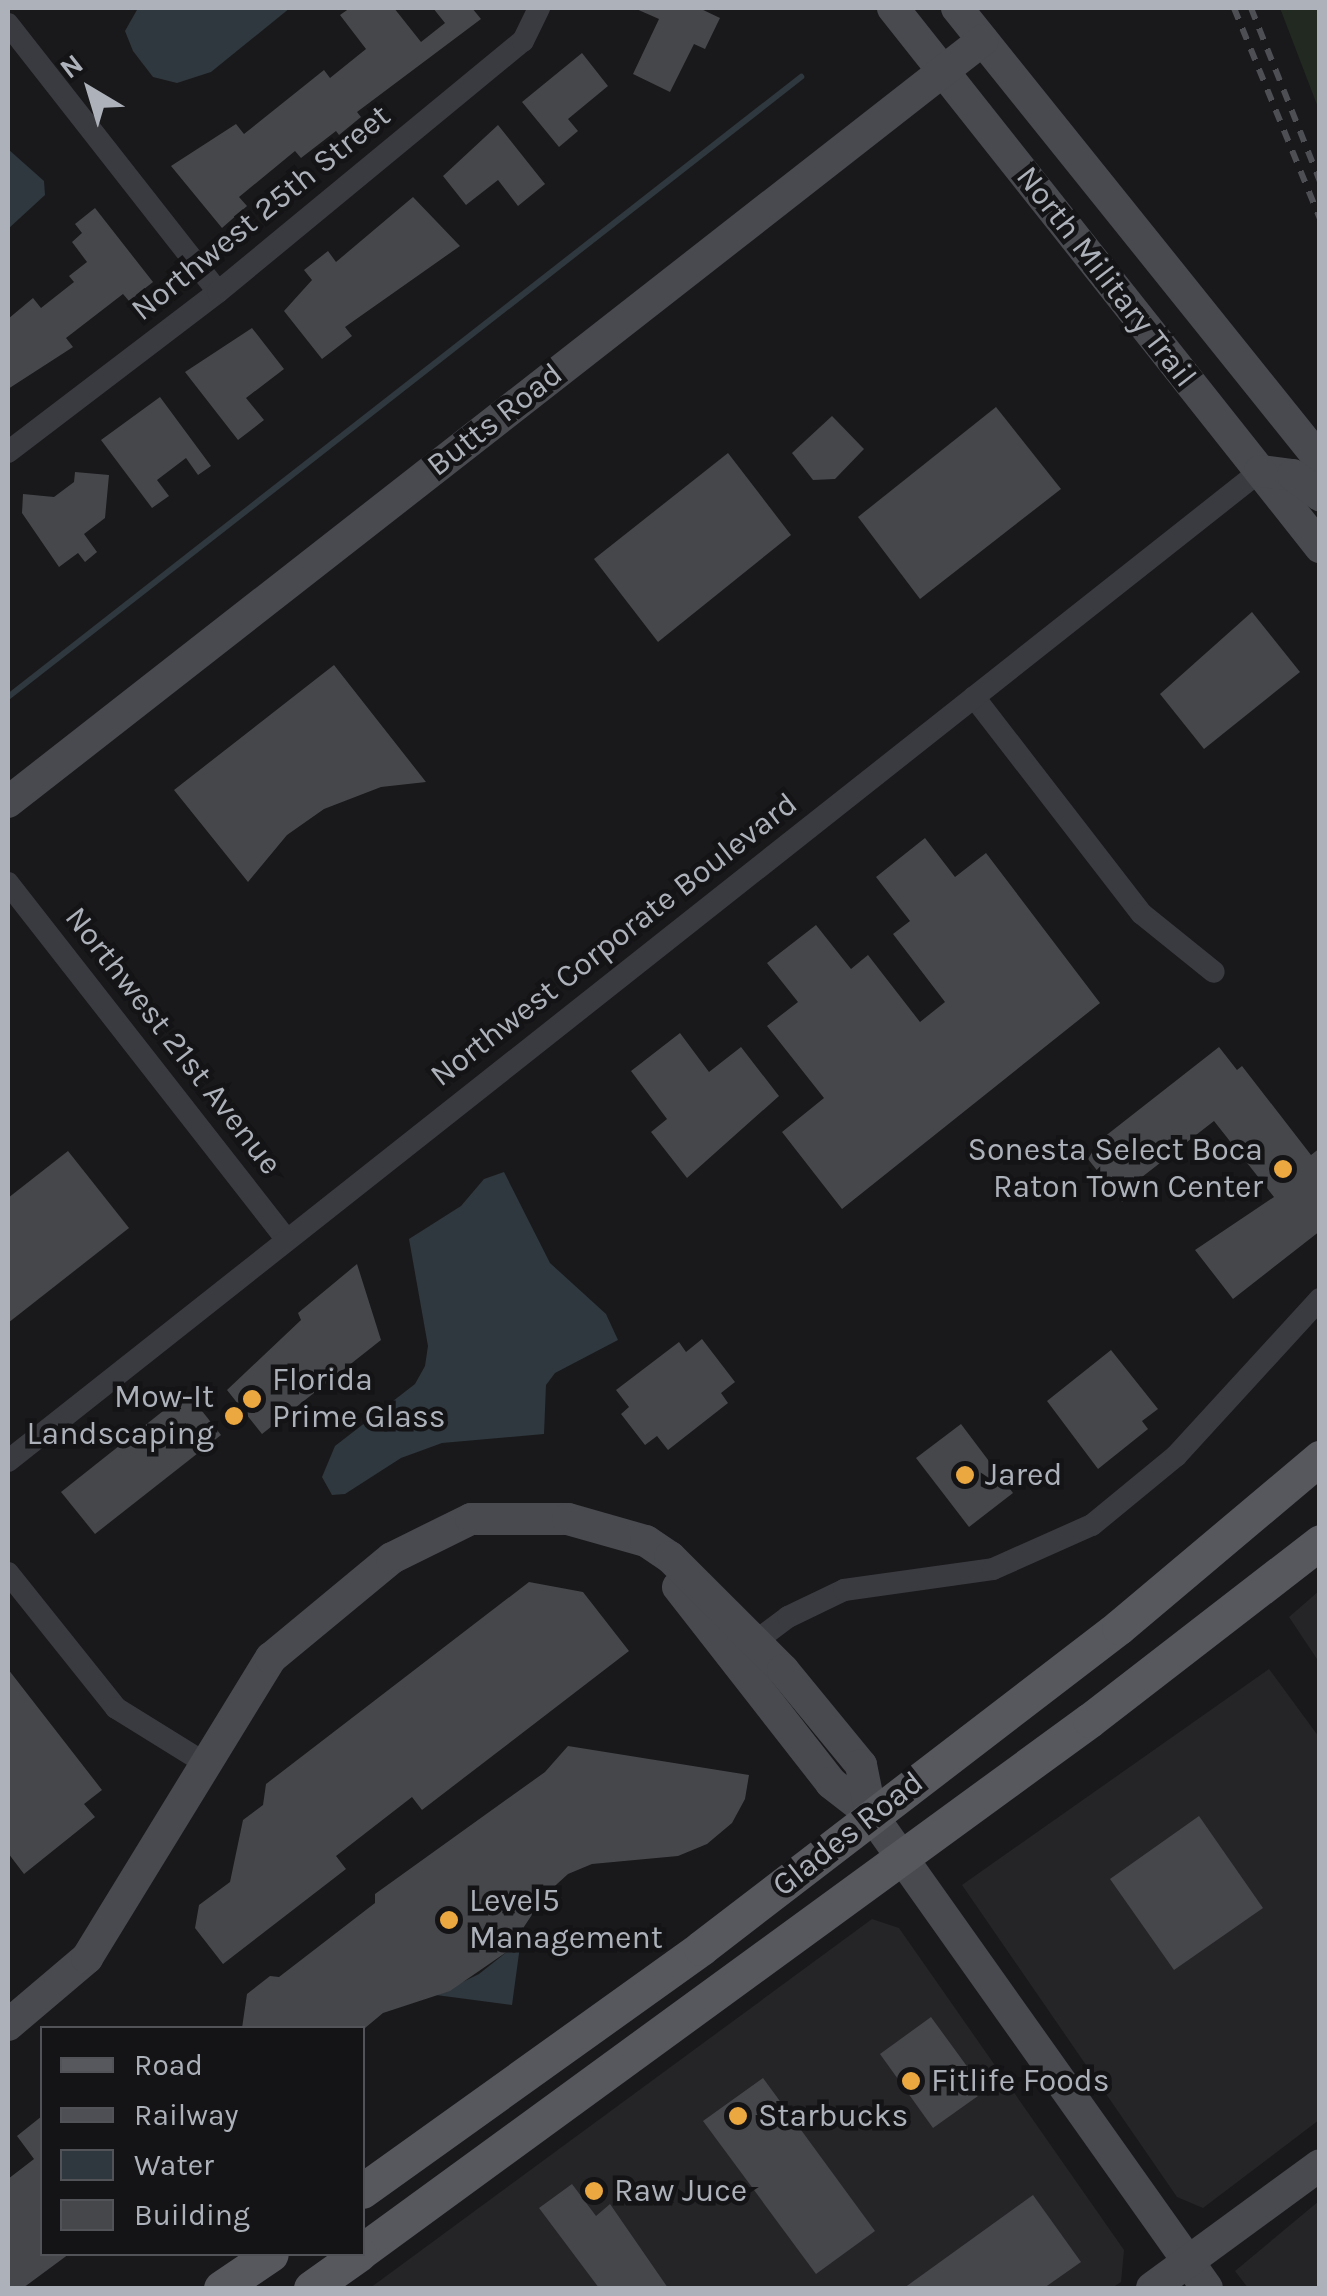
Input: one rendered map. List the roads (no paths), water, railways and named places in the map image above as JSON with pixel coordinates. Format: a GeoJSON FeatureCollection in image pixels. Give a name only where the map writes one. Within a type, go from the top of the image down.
{"type":"FeatureCollection","features":[{"type":"Feature","properties":{"kind":"main road","name":"Glades Road"},"geometry":{"type":"LineString","coordinates":[[365,2189],[701,1948],[1119,1626],[1320,1458]]}},
{"type":"Feature","properties":{"kind":"main road","name":"Glades Road"},"geometry":{"type":"LineString","coordinates":[[365,2249],[901,1857],[1320,1542]]}},
{"type":"Feature","properties":{"kind":"main road"},"geometry":{"type":"LineString","coordinates":[[221,2288],[269,2256]]}},
{"type":"Feature","properties":{"kind":"main road","name":"Glades Road"},"geometry":{"type":"LineString","coordinates":[[311,2288],[355,2256]]}},
{"type":"Feature","properties":{"kind":"street","name":"Northwest 25th Street"},"geometry":{"type":"LineString","coordinates":[[8,452],[218,292],[523,41],[539,8]]}},
{"type":"Feature","properties":{"kind":"street","name":"North Military Trail"},"geometry":{"type":"LineString","coordinates":[[893,8],[1320,547]]}},
{"type":"Feature","properties":{"kind":"street","name":"North Military Trail"},"geometry":{"type":"LineString","coordinates":[[958,8],[1320,460]]}},
{"type":"Feature","properties":{"kind":"street"},"geometry":{"type":"LineString","coordinates":[[8,24],[218,292]]}},
{"type":"Feature","properties":{"kind":"street","name":"Butts Road"},"geometry":{"type":"LineString","coordinates":[[8,802],[984,40]]}},
{"type":"Feature","properties":{"kind":"street"},"geometry":{"type":"LineString","coordinates":[[1260,471],[1293,475],[1320,495]]}},
{"type":"Feature","properties":{"kind":"street","name":"Northwest Corporate Boulevard"},"geometry":{"type":"LineString","coordinates":[[8,1461],[1260,471]]}},
{"type":"Feature","properties":{"kind":"street"},"geometry":{"type":"LineString","coordinates":[[974,697],[1142,914],[1214,972]]}},
{"type":"Feature","properties":{"kind":"street","name":"Northwest 21st Avenue"},"geometry":{"type":"LineString","coordinates":[[8,883],[287,1240]]}},
{"type":"Feature","properties":{"kind":"street"},"geometry":{"type":"LineString","coordinates":[[750,1645],[844,1590],[993,1569],[1092,1525],[1176,1456],[1320,1299]]}},
{"type":"Feature","properties":{"kind":"street"},"geometry":{"type":"LineString","coordinates":[[8,2025],[87,1958],[203,1762],[271,1658],[375,1570],[429,1536],[471,1519],[509,1514],[568,1519],[624,1536],[670,1557],[861,1765],[871,1814]]}},
{"type":"Feature","properties":{"kind":"street"},"geometry":{"type":"LineString","coordinates":[[624,1536],[685,1594],[831,1783],[871,1814],[1197,2275]]}},
{"type":"Feature","properties":{"kind":"street"},"geometry":{"type":"LineString","coordinates":[[8,1573],[116,1708],[203,1762]]}},
{"type":"Feature","properties":{"kind":"street"},"geometry":{"type":"LineString","coordinates":[[1152,2288],[1197,2275],[1320,2165]]}},
{"type":"Feature","properties":{"kind":"water"},"geometry":{"type":"Polygon","coordinates":[[[138,8],[290,8],[211,72],[177,83],[153,77],[133,51],[125,31],[138,8]]]}},
{"type":"Feature","properties":{"kind":"water"},"geometry":{"type":"Polygon","coordinates":[[[8,149],[44,181],[45,195],[8,229],[8,149]]]}},
{"type":"Feature","properties":{"kind":"water"},"geometry":{"type":"Polygon","coordinates":[[[504,1172],[550,1263],[606,1314],[618,1340],[555,1373],[546,1385],[544,1434],[442,1443],[401,1458],[345,1494],[332,1495],[322,1477],[335,1446],[415,1384],[425,1366],[428,1346],[409,1239],[461,1206],[484,1179],[504,1172]]]}},
{"type":"Feature","properties":{"kind":"water"},"geometry":{"type":"Polygon","coordinates":[[[523,1924],[512,2005],[436,1995],[479,1974],[508,1951],[523,1924]]]}},
{"type":"Feature","properties":{"kind":"waterway"},"geometry":{"type":"LineString","coordinates":[[8,697],[801,77]]}},
{"type":"Feature","properties":{"kind":"railway"},"geometry":{"type":"LineString","coordinates":[[1234,8],[1320,219]]}},
{"type":"Feature","properties":{"kind":"railway"},"geometry":{"type":"LineString","coordinates":[[1251,8],[1320,181]]}},
{"type":"Feature","properties":{"kind":"place","name":"Sonesta Select Boca Raton Town Center"},"geometry":{"type":"Point","coordinates":[1283,1169]}},
{"type":"Feature","properties":{"kind":"place","name":"Florida Prime Glass"},"geometry":{"type":"Point","coordinates":[252,1399]}},
{"type":"Feature","properties":{"kind":"place","name":"Mow-It Landscaping"},"geometry":{"type":"Point","coordinates":[234,1416]}},
{"type":"Feature","properties":{"kind":"place","name":"Jared"},"geometry":{"type":"Point","coordinates":[965,1475]}},
{"type":"Feature","properties":{"kind":"place","name":"Level5 Management"},"geometry":{"type":"Point","coordinates":[449,1920]}},
{"type":"Feature","properties":{"kind":"place","name":"Fitlife Foods"},"geometry":{"type":"Point","coordinates":[911,2081]}},
{"type":"Feature","properties":{"kind":"place","name":"Starbucks"},"geometry":{"type":"Point","coordinates":[738,2116]}},
{"type":"Feature","properties":{"kind":"place","name":"Raw Juce"},"geometry":{"type":"Point","coordinates":[594,2191]}}]}
